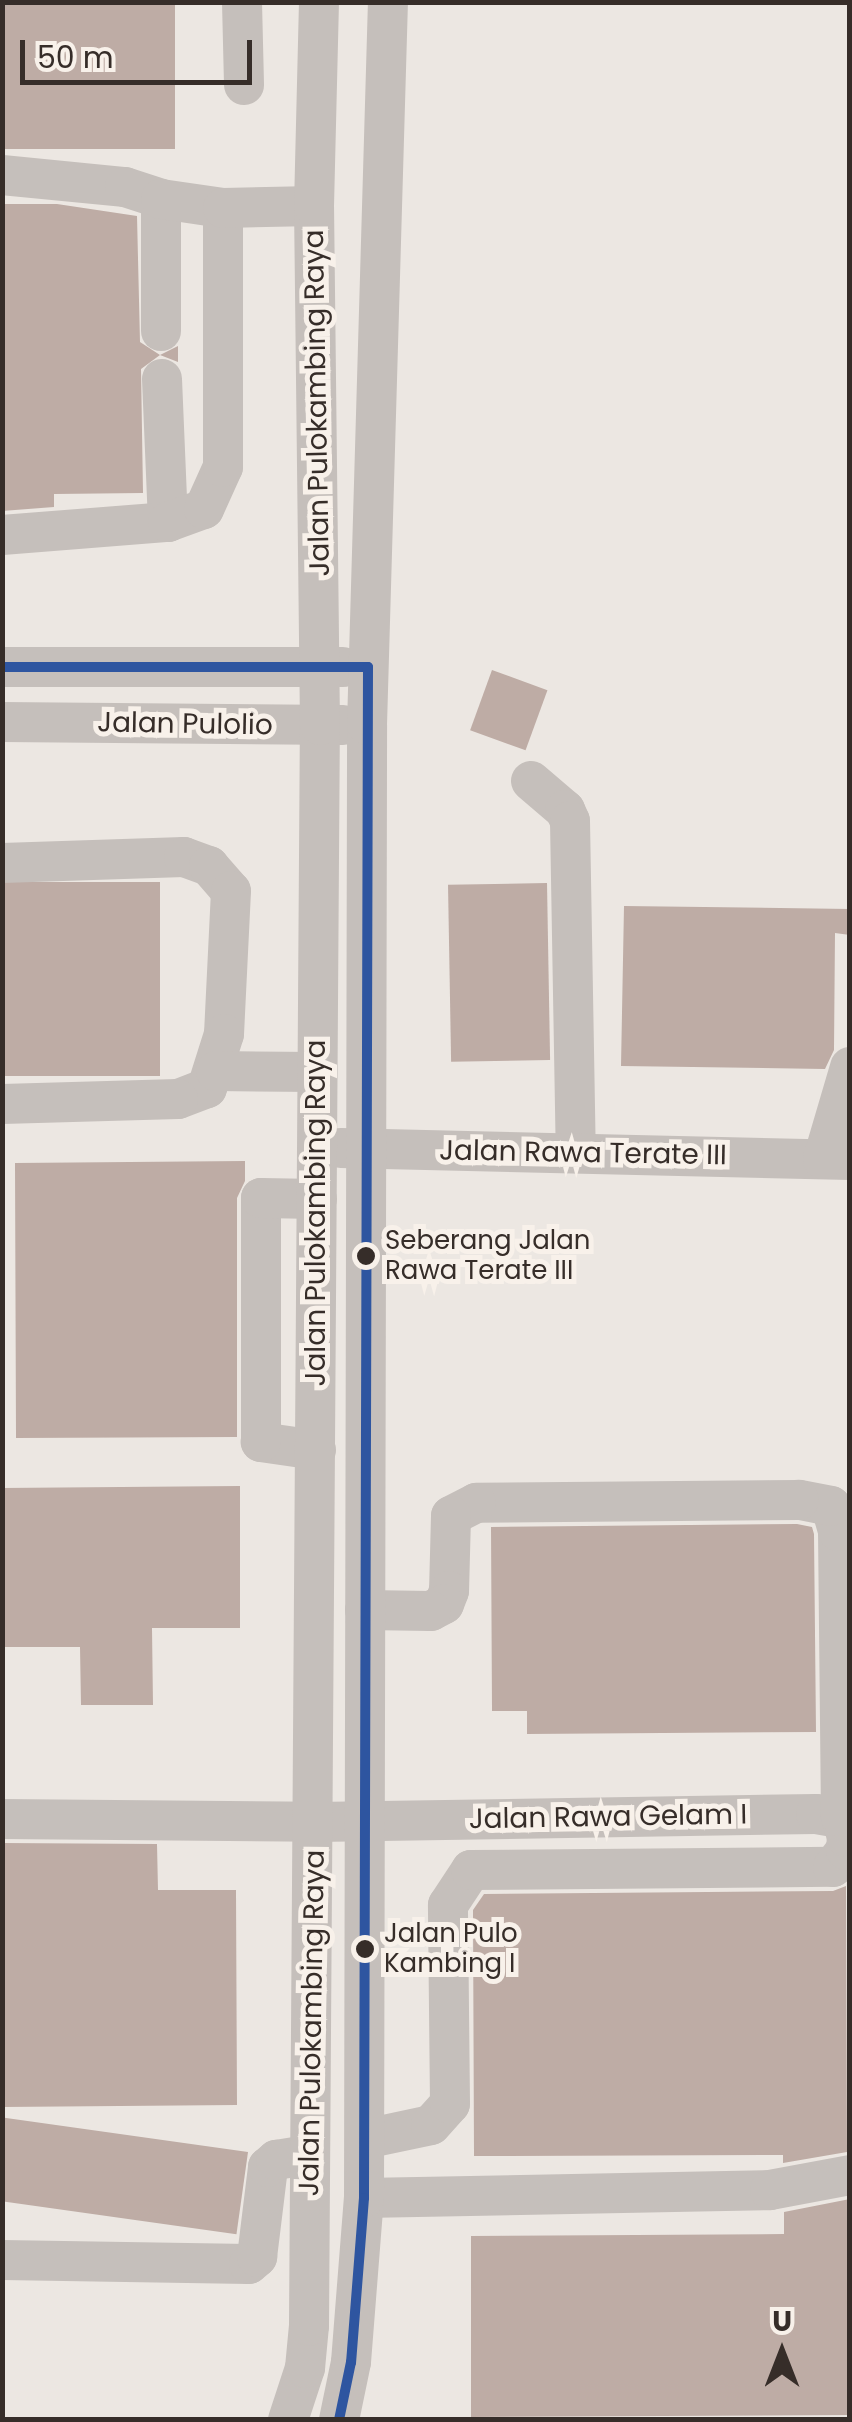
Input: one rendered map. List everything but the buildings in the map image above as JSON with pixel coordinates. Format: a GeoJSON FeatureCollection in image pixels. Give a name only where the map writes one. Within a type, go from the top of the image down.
{"type":"FeatureCollection","features":[{"type":"Feature","properties":{"kind":"street"},"geometry":{"type":"LineString","coordinates":[[242,2],[244,84]]}},
{"type":"Feature","properties":{"kind":"street","name":"Jalan Pulokambing Raya"},"geometry":{"type":"LineString","coordinates":[[288,2420],[305,2368],[309,2326],[316,1822],[315,1072],[320,668],[314,206],[319,2]]}},
{"type":"Feature","properties":{"kind":"street","name":"Jalan Pulokambing Raya"},"geometry":{"type":"LineString","coordinates":[[339,2420],[352,2362],[364,2198],[367,725],[388,2]]}},
{"type":"Feature","properties":{"kind":"street"},"geometry":{"type":"LineString","coordinates":[[2,175],[125,187],[161,199],[223,208],[314,206]]}},
{"type":"Feature","properties":{"kind":"street"},"geometry":{"type":"LineString","coordinates":[[161,199],[161,331]]}},
{"type":"Feature","properties":{"kind":"street"},"geometry":{"type":"LineString","coordinates":[[2,535],[168,522],[204,509],[223,467],[223,208]]}},
{"type":"Feature","properties":{"kind":"street"},"geometry":{"type":"LineString","coordinates":[[162,378],[168,522]]}},
{"type":"Feature","properties":{"kind":"street","name":"Jalan Pulolio"},"geometry":{"type":"LineString","coordinates":[[2,667],[368,667]]}},
{"type":"Feature","properties":{"kind":"street","name":"Jalan Pulolio"},"geometry":{"type":"LineString","coordinates":[[2,722],[367,725]]}},
{"type":"Feature","properties":{"kind":"street"},"geometry":{"type":"LineString","coordinates":[[531,780],[565,810],[570,821],[576,1154]]}},
{"type":"Feature","properties":{"kind":"street"},"geometry":{"type":"LineString","coordinates":[[2,863],[184,858],[210,866],[224,878],[231,891],[224,1034],[216,1070],[207,1088],[178,1099],[2,1104]]}},
{"type":"Feature","properties":{"kind":"street"},"geometry":{"type":"LineString","coordinates":[[836,1159],[850,1067]]}},
{"type":"Feature","properties":{"kind":"street"},"geometry":{"type":"LineString","coordinates":[[216,1070],[315,1072]]}},
{"type":"Feature","properties":{"kind":"street","name":"Jalan Rawa Terate III"},"geometry":{"type":"LineString","coordinates":[[316,1148],[836,1159]]}},
{"type":"Feature","properties":{"kind":"street"},"geometry":{"type":"LineString","coordinates":[[316,1199],[261,1198],[261,1442],[316,1450]]}},
{"type":"Feature","properties":{"kind":"street"},"geometry":{"type":"LineString","coordinates":[[365,1610],[431,1611],[444,1604],[449,1591],[451,1516],[476,1503],[800,1500],[831,1506],[838,1532],[846,1818],[846,1850],[833,1867],[471,1870],[448,1905],[450,2104],[431,2124],[365,2140]]}},
{"type":"Feature","properties":{"kind":"street","name":"Jalan Rawa Gelam I"},"geometry":{"type":"LineString","coordinates":[[2,1819],[316,1822],[816,1814],[846,1818]]}},
{"type":"Feature","properties":{"kind":"street"},"geometry":{"type":"LineString","coordinates":[[2,2260],[249,2264],[257,2257],[268,2166],[276,2160],[309,2155]]}},
{"type":"Feature","properties":{"kind":"street"},"geometry":{"type":"LineString","coordinates":[[364,2198],[770,2190],[850,2175]]}},
{"type":"Feature","properties":{"kind":"transit line"},"geometry":{"type":"LineString","coordinates":[[2,667],[368,667],[364,2198],[351,2362],[339,2420]]}},
{"type":"Feature","properties":{"kind":"place","name":"Seberang Jalan Rawa Terate III"},"geometry":{"type":"Point","coordinates":[366,1256]}},
{"type":"Feature","properties":{"kind":"place","name":"Jalan Pulo Kambing I"},"geometry":{"type":"Point","coordinates":[365,1949]}}]}
